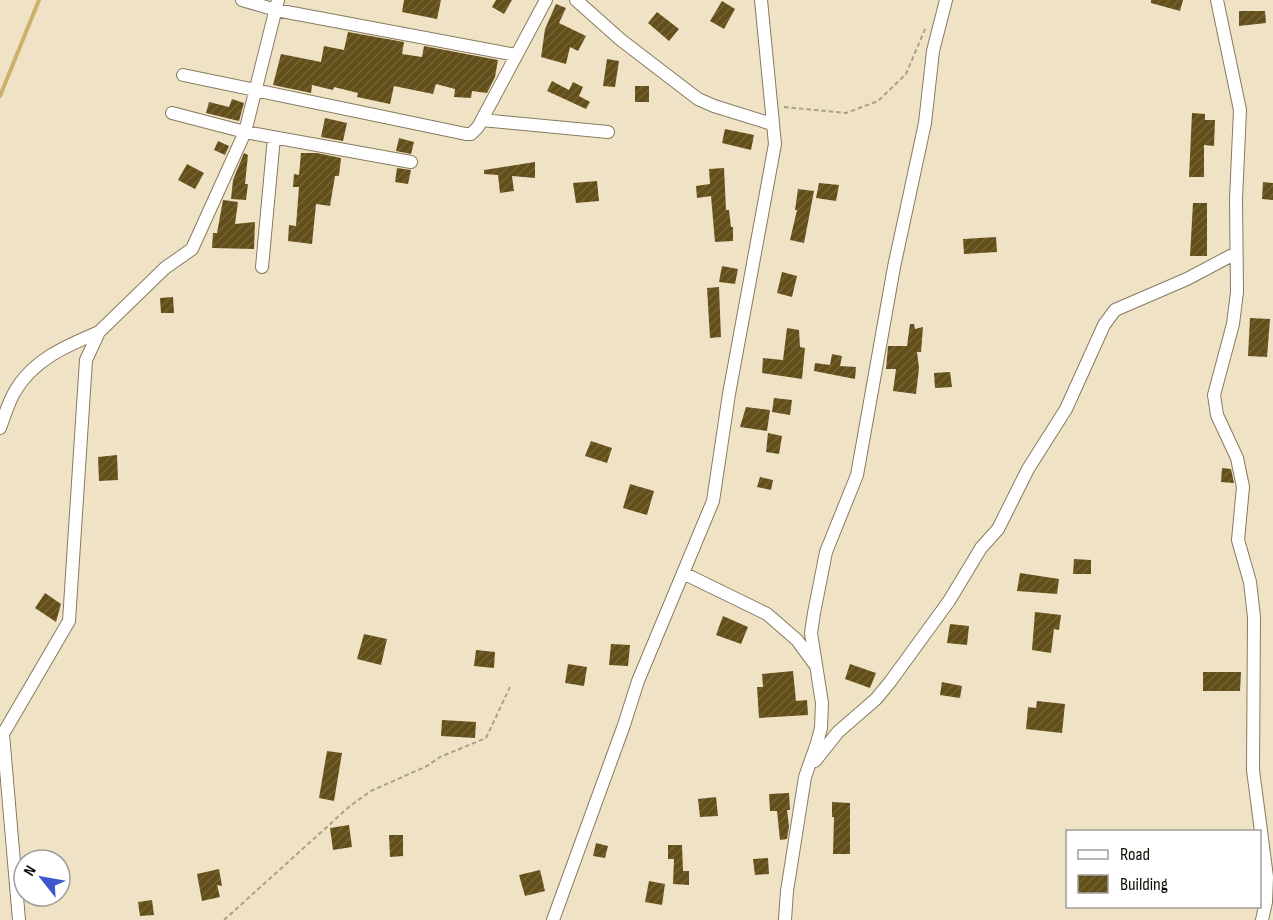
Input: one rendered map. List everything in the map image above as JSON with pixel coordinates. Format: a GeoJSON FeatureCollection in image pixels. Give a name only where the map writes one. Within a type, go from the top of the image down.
{"type":"FeatureCollection","features":[{"type":"Feature","properties":{"kind":"street"},"geometry":{"type":"LineString","coordinates":[[242,0],[277,5],[516,55]]}},
{"type":"Feature","properties":{"kind":"street"},"geometry":{"type":"LineString","coordinates":[[183,75],[466,134],[475,132],[546,0]]}},
{"type":"Feature","properties":{"kind":"street"},"geometry":{"type":"LineString","coordinates":[[576,0],[621,40],[698,99],[772,124]]}},
{"type":"Feature","properties":{"kind":"street"},"geometry":{"type":"LineString","coordinates":[[553,920],[638,681],[713,501],[729,394],[774,151],[761,0]]}},
{"type":"Feature","properties":{"kind":"street"},"geometry":{"type":"LineString","coordinates":[[785,920],[787,891],[805,777],[821,728],[822,703],[811,633],[822,569],[839,516],[856,475],[894,267],[926,123],[933,51],[946,0]]}},
{"type":"Feature","properties":{"kind":"street"},"geometry":{"type":"LineString","coordinates":[[1217,0],[1240,110],[1236,199],[1237,292],[1233,324],[1214,394],[1217,414],[1237,458],[1243,487],[1239,548],[1250,582],[1254,617],[1253,770],[1261,830]]}},
{"type":"Feature","properties":{"kind":"street"},"geometry":{"type":"LineString","coordinates":[[0,428],[14,393],[34,366],[62,348],[99,332],[165,268],[192,249],[245,132],[277,5]]}},
{"type":"Feature","properties":{"kind":"street"},"geometry":{"type":"LineString","coordinates":[[172,113],[245,132],[411,162]]}},
{"type":"Feature","properties":{"kind":"street"},"geometry":{"type":"LineString","coordinates":[[482,120],[608,132]]}},
{"type":"Feature","properties":{"kind":"street"},"geometry":{"type":"LineString","coordinates":[[262,267],[274,137]]}},
{"type":"Feature","properties":{"kind":"street"},"geometry":{"type":"LineString","coordinates":[[805,777],[838,732],[876,699],[890,682],[949,601],[981,548],[998,529],[1028,469],[1066,410],[1110,315],[1115,310],[1187,279],[1236,253]]}},
{"type":"Feature","properties":{"kind":"street"},"geometry":{"type":"LineString","coordinates":[[19,920],[3,734],[69,621],[86,360],[99,332]]}},
{"type":"Feature","properties":{"kind":"street"},"geometry":{"type":"LineString","coordinates":[[684,574],[766,614],[797,639],[818,669]]}},
{"type":"Feature","properties":{"kind":"street"},"geometry":{"type":"LineString","coordinates":[[1261,831],[1267,877],[1266,902],[1262,920]]}},
{"type":"Feature","properties":{"kind":"path"},"geometry":{"type":"LineString","coordinates":[[771,106],[846,113],[878,101],[906,74],[928,23]]}},
{"type":"Feature","properties":{"kind":"path"},"geometry":{"type":"LineString","coordinates":[[224,920],[350,806],[371,791],[427,766],[440,757],[486,738],[510,687]]}},
{"type":"Feature","properties":{"kind":"building"},"geometry":{"type":"Polygon","coordinates":[[[404,0],[441,0],[437,19],[402,12],[404,0]]]}},
{"type":"Feature","properties":{"kind":"building"},"geometry":{"type":"Polygon","coordinates":[[[496,0],[512,0],[504,14],[492,7],[496,0]]]}},
{"type":"Feature","properties":{"kind":"building"},"geometry":{"type":"Polygon","coordinates":[[[1151,0],[1183,0],[1180,11],[1151,3],[1151,0]]]}},
{"type":"Feature","properties":{"kind":"building"},"geometry":{"type":"Polygon","coordinates":[[[722,1],[735,9],[724,29],[710,21],[722,1]]]}},
{"type":"Feature","properties":{"kind":"building"},"geometry":{"type":"Polygon","coordinates":[[[556,4],[566,8],[559,23],[586,36],[578,51],[570,47],[566,64],[541,57],[545,29],[556,4]]]}},
{"type":"Feature","properties":{"kind":"building"},"geometry":{"type":"Polygon","coordinates":[[[1239,11],[1265,11],[1266,23],[1239,26],[1239,11]]]}},
{"type":"Feature","properties":{"kind":"building"},"geometry":{"type":"Polygon","coordinates":[[[657,12],[679,29],[669,41],[648,23],[657,12]]]}},
{"type":"Feature","properties":{"kind":"building"},"geometry":{"type":"Polygon","coordinates":[[[348,32],[404,42],[402,54],[422,57],[424,46],[498,60],[495,77],[487,93],[472,91],[471,98],[454,97],[455,89],[436,84],[433,94],[394,86],[390,104],[357,97],[358,93],[334,87],[333,90],[312,85],[311,93],[273,85],[281,54],[321,62],[324,46],[344,50],[348,32]]]}},
{"type":"Feature","properties":{"kind":"building"},"geometry":{"type":"Polygon","coordinates":[[[607,59],[619,61],[615,87],[603,86],[607,59]]]}},
{"type":"Feature","properties":{"kind":"building"},"geometry":{"type":"Polygon","coordinates":[[[552,81],[569,90],[573,82],[583,87],[579,96],[590,102],[586,109],[547,91],[552,81]]]}},
{"type":"Feature","properties":{"kind":"building"},"geometry":{"type":"Polygon","coordinates":[[[635,86],[649,86],[649,102],[635,102],[635,86]]]}},
{"type":"Feature","properties":{"kind":"building"},"geometry":{"type":"Polygon","coordinates":[[[232,99],[244,103],[239,121],[206,113],[209,102],[229,107],[232,99]]]}},
{"type":"Feature","properties":{"kind":"building"},"geometry":{"type":"Polygon","coordinates":[[[1192,113],[1205,114],[1205,120],[1215,120],[1214,146],[1204,145],[1204,177],[1189,177],[1192,113]]]}},
{"type":"Feature","properties":{"kind":"building"},"geometry":{"type":"Polygon","coordinates":[[[325,118],[347,123],[343,141],[321,137],[325,118]]]}},
{"type":"Feature","properties":{"kind":"building"},"geometry":{"type":"Polygon","coordinates":[[[725,129],[754,135],[751,150],[722,143],[725,129]]]}},
{"type":"Feature","properties":{"kind":"building"},"geometry":{"type":"Polygon","coordinates":[[[399,138],[414,142],[411,154],[396,151],[399,138]]]}},
{"type":"Feature","properties":{"kind":"building"},"geometry":{"type":"Polygon","coordinates":[[[218,141],[229,146],[225,155],[214,150],[218,141]]]}},
{"type":"Feature","properties":{"kind":"building"},"geometry":{"type":"Polygon","coordinates":[[[244,153],[248,155],[246,200],[231,199],[233,180],[244,153]]]}},
{"type":"Feature","properties":{"kind":"building"},"geometry":{"type":"Polygon","coordinates":[[[301,153],[317,153],[341,158],[339,176],[335,176],[330,206],[316,204],[312,244],[288,241],[289,225],[296,226],[299,187],[293,187],[294,174],[299,175],[301,153]]]}},
{"type":"Feature","properties":{"kind":"building"},"geometry":{"type":"Polygon","coordinates":[[[535,162],[535,178],[512,176],[514,191],[500,193],[498,175],[484,174],[484,170],[535,162]]]}},
{"type":"Feature","properties":{"kind":"building"},"geometry":{"type":"Polygon","coordinates":[[[187,164],[204,173],[195,189],[178,180],[187,164]]]}},
{"type":"Feature","properties":{"kind":"building"},"geometry":{"type":"Polygon","coordinates":[[[397,168],[411,170],[408,184],[395,182],[397,168]]]}},
{"type":"Feature","properties":{"kind":"building"},"geometry":{"type":"Polygon","coordinates":[[[724,168],[726,210],[729,210],[731,227],[733,227],[733,241],[715,242],[711,196],[697,198],[696,186],[710,184],[709,169],[724,168]]]}},
{"type":"Feature","properties":{"kind":"building"},"geometry":{"type":"Polygon","coordinates":[[[597,181],[599,201],[576,203],[573,183],[597,181]]]}},
{"type":"Feature","properties":{"kind":"building"},"geometry":{"type":"Polygon","coordinates":[[[1263,182],[1273,183],[1273,200],[1262,199],[1263,182]]]}},
{"type":"Feature","properties":{"kind":"building"},"geometry":{"type":"Polygon","coordinates":[[[819,183],[839,185],[836,201],[816,198],[819,183]]]}},
{"type":"Feature","properties":{"kind":"building"},"geometry":{"type":"Polygon","coordinates":[[[798,189],[814,191],[804,243],[790,240],[797,210],[795,210],[798,189]]]}},
{"type":"Feature","properties":{"kind":"building"},"geometry":{"type":"Polygon","coordinates":[[[223,200],[238,202],[235,224],[255,222],[254,249],[212,248],[213,233],[217,233],[223,200]]]}},
{"type":"Feature","properties":{"kind":"building"},"geometry":{"type":"Polygon","coordinates":[[[1193,203],[1207,203],[1207,256],[1190,256],[1193,203]]]}},
{"type":"Feature","properties":{"kind":"building"},"geometry":{"type":"Polygon","coordinates":[[[996,237],[997,252],[964,254],[963,239],[996,237]]]}},
{"type":"Feature","properties":{"kind":"building"},"geometry":{"type":"Polygon","coordinates":[[[722,266],[738,269],[735,284],[719,282],[722,266]]]}},
{"type":"Feature","properties":{"kind":"building"},"geometry":{"type":"Polygon","coordinates":[[[782,272],[797,276],[792,297],[777,293],[782,272]]]}},
{"type":"Feature","properties":{"kind":"building"},"geometry":{"type":"Polygon","coordinates":[[[719,287],[721,337],[710,338],[707,288],[719,287]]]}},
{"type":"Feature","properties":{"kind":"building"},"geometry":{"type":"Polygon","coordinates":[[[173,297],[174,313],[161,313],[160,298],[173,297]]]}},
{"type":"Feature","properties":{"kind":"building"},"geometry":{"type":"Polygon","coordinates":[[[1250,318],[1270,319],[1267,357],[1248,356],[1250,318]]]}},
{"type":"Feature","properties":{"kind":"building"},"geometry":{"type":"Polygon","coordinates":[[[910,324],[914,324],[915,329],[923,327],[921,352],[917,352],[919,368],[916,394],[893,391],[896,369],[886,369],[888,346],[907,346],[910,324]]]}},
{"type":"Feature","properties":{"kind":"building"},"geometry":{"type":"Polygon","coordinates":[[[787,328],[799,330],[800,347],[805,348],[802,379],[762,373],[763,358],[783,360],[787,328]]]}},
{"type":"Feature","properties":{"kind":"building"},"geometry":{"type":"Polygon","coordinates":[[[832,354],[842,356],[840,366],[856,367],[855,379],[814,371],[815,363],[830,365],[832,354]]]}},
{"type":"Feature","properties":{"kind":"building"},"geometry":{"type":"Polygon","coordinates":[[[950,372],[952,387],[935,388],[934,373],[950,372]]]}},
{"type":"Feature","properties":{"kind":"building"},"geometry":{"type":"Polygon","coordinates":[[[774,398],[792,400],[790,415],[772,412],[774,398]]]}},
{"type":"Feature","properties":{"kind":"building"},"geometry":{"type":"Polygon","coordinates":[[[746,407],[770,410],[767,431],[740,427],[746,407]]]}},
{"type":"Feature","properties":{"kind":"building"},"geometry":{"type":"Polygon","coordinates":[[[768,433],[782,436],[779,454],[766,452],[768,433]]]}},
{"type":"Feature","properties":{"kind":"building"},"geometry":{"type":"Polygon","coordinates":[[[591,441],[612,448],[607,463],[585,456],[591,441]]]}},
{"type":"Feature","properties":{"kind":"building"},"geometry":{"type":"Polygon","coordinates":[[[117,455],[118,480],[99,481],[98,457],[117,455]]]}},
{"type":"Feature","properties":{"kind":"building"},"geometry":{"type":"Polygon","coordinates":[[[1222,468],[1231,469],[1234,483],[1221,482],[1222,468]]]}},
{"type":"Feature","properties":{"kind":"building"},"geometry":{"type":"Polygon","coordinates":[[[760,477],[773,480],[771,490],[757,487],[760,477]]]}},
{"type":"Feature","properties":{"kind":"building"},"geometry":{"type":"Polygon","coordinates":[[[630,484],[654,491],[647,515],[623,508],[630,484]]]}},
{"type":"Feature","properties":{"kind":"building"},"geometry":{"type":"Polygon","coordinates":[[[1074,559],[1091,560],[1091,574],[1073,574],[1074,559]]]}},
{"type":"Feature","properties":{"kind":"building"},"geometry":{"type":"Polygon","coordinates":[[[1020,573],[1059,579],[1057,594],[1017,591],[1020,573]]]}},
{"type":"Feature","properties":{"kind":"building"},"geometry":{"type":"Polygon","coordinates":[[[45,593],[61,604],[56,622],[35,608],[45,593]]]}},
{"type":"Feature","properties":{"kind":"building"},"geometry":{"type":"Polygon","coordinates":[[[1035,612],[1061,615],[1059,630],[1054,629],[1051,653],[1032,650],[1035,612]]]}},
{"type":"Feature","properties":{"kind":"building"},"geometry":{"type":"Polygon","coordinates":[[[723,616],[748,627],[741,644],[716,635],[723,616]]]}},
{"type":"Feature","properties":{"kind":"building"},"geometry":{"type":"Polygon","coordinates":[[[950,624],[969,626],[967,645],[947,643],[950,624]]]}},
{"type":"Feature","properties":{"kind":"building"},"geometry":{"type":"Polygon","coordinates":[[[364,634],[387,639],[381,665],[357,659],[364,634]]]}},
{"type":"Feature","properties":{"kind":"building"},"geometry":{"type":"Polygon","coordinates":[[[611,644],[630,645],[628,666],[609,665],[611,644]]]}},
{"type":"Feature","properties":{"kind":"building"},"geometry":{"type":"Polygon","coordinates":[[[476,650],[495,652],[494,668],[474,666],[476,650]]]}},
{"type":"Feature","properties":{"kind":"building"},"geometry":{"type":"Polygon","coordinates":[[[568,664],[587,667],[584,686],[565,683],[568,664]]]}},
{"type":"Feature","properties":{"kind":"building"},"geometry":{"type":"Polygon","coordinates":[[[850,664],[876,673],[870,688],[845,679],[850,664]]]}},
{"type":"Feature","properties":{"kind":"building"},"geometry":{"type":"Polygon","coordinates":[[[793,671],[796,701],[807,700],[808,715],[759,718],[757,687],[763,687],[762,674],[793,671]]]}},
{"type":"Feature","properties":{"kind":"building"},"geometry":{"type":"Polygon","coordinates":[[[1203,672],[1241,672],[1240,691],[1203,691],[1203,672]]]}},
{"type":"Feature","properties":{"kind":"building"},"geometry":{"type":"Polygon","coordinates":[[[942,682],[962,686],[960,698],[940,695],[942,682]]]}},
{"type":"Feature","properties":{"kind":"building"},"geometry":{"type":"Polygon","coordinates":[[[1037,701],[1065,704],[1062,733],[1026,729],[1028,707],[1036,708],[1037,701]]]}},
{"type":"Feature","properties":{"kind":"building"},"geometry":{"type":"Polygon","coordinates":[[[442,720],[476,722],[475,738],[441,736],[442,720]]]}},
{"type":"Feature","properties":{"kind":"building"},"geometry":{"type":"Polygon","coordinates":[[[327,751],[342,753],[334,801],[319,798],[327,751]]]}},
{"type":"Feature","properties":{"kind":"building"},"geometry":{"type":"Polygon","coordinates":[[[789,793],[787,839],[780,840],[777,811],[770,811],[769,794],[789,793]]]}},
{"type":"Feature","properties":{"kind":"building"},"geometry":{"type":"Polygon","coordinates":[[[716,797],[718,816],[700,817],[698,799],[716,797]]]}},
{"type":"Feature","properties":{"kind":"building"},"geometry":{"type":"Polygon","coordinates":[[[832,802],[850,803],[850,854],[833,854],[832,802]]]}},
{"type":"Feature","properties":{"kind":"building"},"geometry":{"type":"Polygon","coordinates":[[[349,825],[352,847],[333,850],[330,828],[349,825]]]}},
{"type":"Feature","properties":{"kind":"building"},"geometry":{"type":"Polygon","coordinates":[[[389,835],[403,835],[403,856],[390,857],[389,835]]]}},
{"type":"Feature","properties":{"kind":"building"},"geometry":{"type":"Polygon","coordinates":[[[596,843],[608,846],[605,858],[593,856],[596,843]]]}},
{"type":"Feature","properties":{"kind":"building"},"geometry":{"type":"Polygon","coordinates":[[[668,845],[682,845],[683,871],[689,871],[689,885],[673,884],[674,859],[668,859],[668,845]]]}},
{"type":"Feature","properties":{"kind":"building"},"geometry":{"type":"Polygon","coordinates":[[[768,858],[769,874],[755,875],[753,859],[768,858]]]}},
{"type":"Feature","properties":{"kind":"building"},"geometry":{"type":"Polygon","coordinates":[[[219,869],[222,886],[217,885],[220,897],[202,901],[197,874],[219,869]]]}},
{"type":"Feature","properties":{"kind":"building"},"geometry":{"type":"Polygon","coordinates":[[[540,870],[545,891],[525,896],[519,875],[540,870]]]}},
{"type":"Feature","properties":{"kind":"building"},"geometry":{"type":"Polygon","coordinates":[[[649,881],[665,884],[662,905],[645,902],[649,881]]]}},
{"type":"Feature","properties":{"kind":"building"},"geometry":{"type":"Polygon","coordinates":[[[152,900],[154,915],[140,916],[138,902],[152,900]]]}},
{"type":"Feature","properties":{"kind":"waterway"},"geometry":{"type":"LineString","coordinates":[[0,96],[39,0]]}}]}
